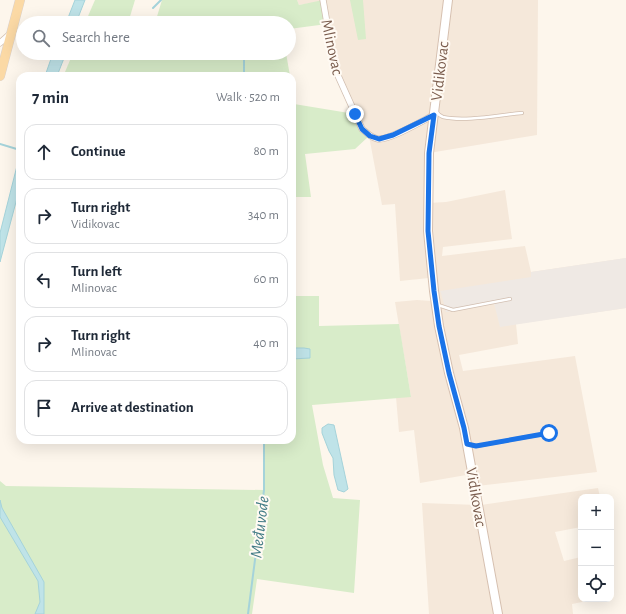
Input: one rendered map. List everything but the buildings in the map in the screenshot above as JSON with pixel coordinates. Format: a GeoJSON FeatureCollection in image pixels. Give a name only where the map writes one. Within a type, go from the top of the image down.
{"type":"FeatureCollection","features":[{"type":"Feature","properties":{"kind":"main road"},"geometry":{"type":"LineString","coordinates":[[0,74],[2,61],[20,0]]}},
{"type":"Feature","properties":{"kind":"street","name":"Mlinovac"},"geometry":{"type":"LineString","coordinates":[[323,0],[335,69],[362,129],[370,136],[379,139],[393,135],[434,112]]}},
{"type":"Feature","properties":{"kind":"street","name":"Vidikovac"},"geometry":{"type":"LineString","coordinates":[[448,0],[429,153],[428,231],[436,304],[449,373],[464,428],[498,614]]}},
{"type":"Feature","properties":{"kind":"street"},"geometry":{"type":"LineString","coordinates":[[0,43],[11,32]]}},
{"type":"Feature","properties":{"kind":"lane"},"geometry":{"type":"LineString","coordinates":[[434,112],[443,117],[456,119],[522,113]]}},
{"type":"Feature","properties":{"kind":"lane"},"geometry":{"type":"LineString","coordinates":[[436,304],[453,310],[510,300]]}},
{"type":"Feature","properties":{"kind":"lane"},"geometry":{"type":"LineString","coordinates":[[467,444],[476,446],[549,433]]}},
{"type":"Feature","properties":{"kind":"shaded area"},"geometry":{"type":"Polygon","coordinates":[[[297,0],[538,0],[537,135],[429,153],[428,203],[446,202],[505,190],[512,239],[443,247],[442,256],[525,246],[531,272],[626,258],[626,308],[516,324],[518,344],[459,355],[463,371],[575,356],[597,472],[477,486],[481,505],[598,488],[599,494],[578,494],[578,528],[555,532],[564,561],[578,558],[578,602],[582,602],[572,604],[573,614],[429,614],[422,503],[478,505],[472,474],[420,483],[414,430],[399,432],[396,397],[411,397],[395,302],[417,300],[432,301],[429,278],[400,281],[395,204],[382,205],[369,136],[342,87],[335,69],[323,1],[299,5],[297,0]]]}},
{"type":"Feature","properties":{"kind":"shaded area"},"geometry":{"type":"Polygon","coordinates":[[[626,258],[626,308],[500,327],[494,303],[446,312],[440,291],[531,277],[531,272],[626,258]]]}},
{"type":"Feature","properties":{"kind":"green space"},"geometry":{"type":"Polygon","coordinates":[[[95,0],[135,0],[130,16],[88,16],[95,0]]]}},
{"type":"Feature","properties":{"kind":"green space"},"geometry":{"type":"Polygon","coordinates":[[[162,0],[297,0],[299,5],[323,0],[327,24],[296,28],[296,16],[157,16],[162,0]]]}},
{"type":"Feature","properties":{"kind":"green space"},"geometry":{"type":"Polygon","coordinates":[[[350,0],[363,0],[366,39],[358,40],[350,0]]]}},
{"type":"Feature","properties":{"kind":"green space"},"geometry":{"type":"Polygon","coordinates":[[[70,60],[287,60],[289,72],[65,72],[70,60]]]}},
{"type":"Feature","properties":{"kind":"green space"},"geometry":{"type":"Polygon","coordinates":[[[296,104],[355,114],[369,136],[355,149],[305,154],[311,197],[296,197],[296,104]]]}},
{"type":"Feature","properties":{"kind":"green space"},"geometry":{"type":"Polygon","coordinates":[[[296,296],[319,296],[319,326],[399,324],[411,397],[312,405],[323,465],[333,498],[360,500],[354,593],[257,579],[252,614],[0,614],[0,481],[6,486],[264,490],[263,444],[296,444],[296,296]]]}},
{"type":"Feature","properties":{"kind":"water"},"geometry":{"type":"Polygon","coordinates":[[[75,0],[85,0],[79,16],[69,16],[75,0]]]}},
{"type":"Feature","properties":{"kind":"water"},"geometry":{"type":"Polygon","coordinates":[[[51,60],[63,60],[59,72],[46,72],[51,60]]]}},
{"type":"Feature","properties":{"kind":"water"},"geometry":{"type":"Polygon","coordinates":[[[16,170],[16,202],[0,262],[0,233],[16,170]]]}},
{"type":"Feature","properties":{"kind":"water"},"geometry":{"type":"Polygon","coordinates":[[[296,348],[310,349],[310,358],[296,359],[296,348]]]}},
{"type":"Feature","properties":{"kind":"water"},"geometry":{"type":"Polygon","coordinates":[[[328,424],[334,425],[348,489],[344,492],[338,490],[334,475],[333,458],[322,433],[322,428],[328,424]]]}},
{"type":"Feature","properties":{"kind":"water"},"geometry":{"type":"Polygon","coordinates":[[[0,500],[2,508],[44,582],[44,614],[35,614],[40,602],[38,581],[0,517],[0,500]]]}},
{"type":"Feature","properties":{"kind":"waterway"},"geometry":{"type":"LineString","coordinates":[[153,8],[161,0]]}},
{"type":"Feature","properties":{"kind":"waterway","name":"Međuvode"},"geometry":{"type":"LineString","coordinates":[[244,60],[244,72]]}},
{"type":"Feature","properties":{"kind":"waterway"},"geometry":{"type":"LineString","coordinates":[[0,144],[16,149]]}},
{"type":"Feature","properties":{"kind":"waterway","name":"Međuvode"},"geometry":{"type":"LineString","coordinates":[[248,614],[264,490],[264,444]]}},
{"type":"Feature","properties":{"kind":"route"},"geometry":{"type":"LineString","coordinates":[[355,114],[362,129],[370,136],[379,139],[393,135],[434,115],[429,153],[428,231],[434,291],[439,326],[449,373],[467,444],[476,446],[549,433]]}}]}
